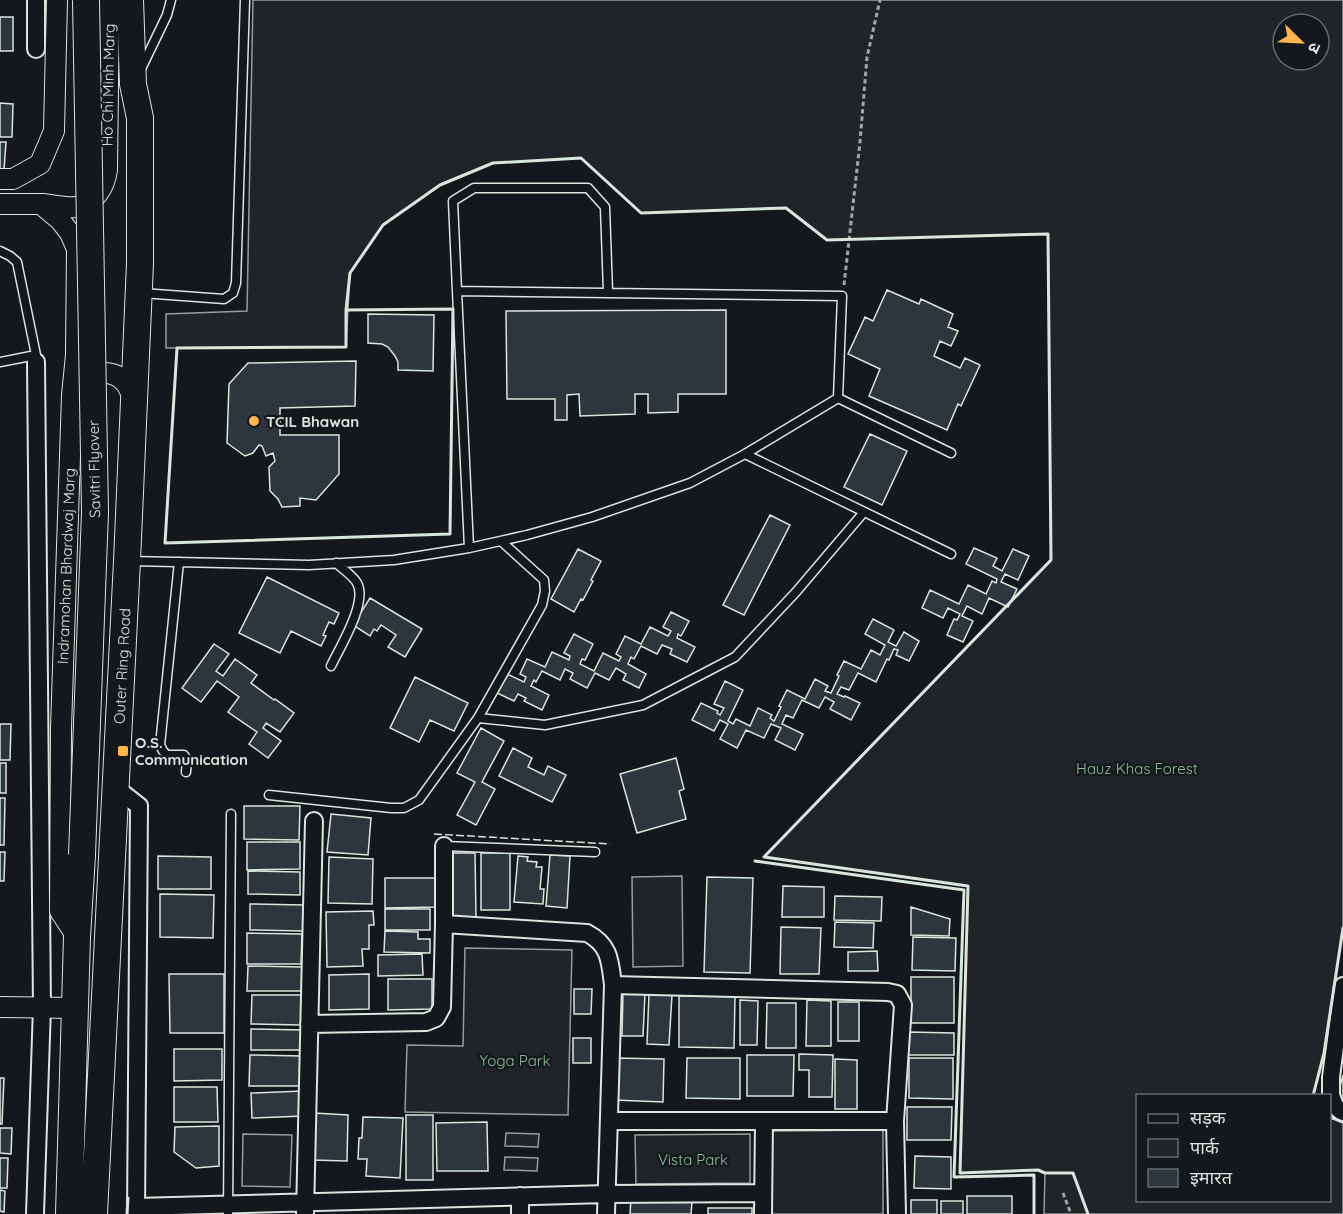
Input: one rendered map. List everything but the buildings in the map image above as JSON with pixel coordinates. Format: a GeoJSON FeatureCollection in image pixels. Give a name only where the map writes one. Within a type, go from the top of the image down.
{"type":"FeatureCollection","features":[{"type":"Feature","properties":{"kind":"main road","name":"Savitri Flyover"},"geometry":{"type":"LineString","coordinates":[[77,937],[95,512],[86,0]]}},
{"type":"Feature","properties":{"kind":"main road","name":"Ho Chi Minh Marg"},"geometry":{"type":"LineString","coordinates":[[130,0],[133,84],[140,118]]}},
{"type":"Feature","properties":{"kind":"main road","name":"Outer Ring Road"},"geometry":{"type":"LineString","coordinates":[[94,1214],[134,405],[140,262],[140,118]]}},
{"type":"Feature","properties":{"kind":"main road"},"geometry":{"type":"LineString","coordinates":[[69,1214],[77,937]]}},
{"type":"Feature","properties":{"kind":"street"},"geometry":{"type":"LineString","coordinates":[[36,0],[36,49]]}},
{"type":"Feature","properties":{"kind":"street"},"geometry":{"type":"LineString","coordinates":[[0,179],[13,179],[40,164],[54,131],[57,0]]}},
{"type":"Feature","properties":{"kind":"street","name":"Ho Chi Minh Marg"},"geometry":{"type":"LineString","coordinates":[[41,204],[76,207],[86,204],[102,189],[106,180],[109,0]]}},
{"type":"Feature","properties":{"kind":"street"},"geometry":{"type":"LineString","coordinates":[[56,20],[58,31],[65,41],[75,46],[86,47],[97,43],[105,35],[109,24]]}},
{"type":"Feature","properties":{"kind":"street"},"geometry":{"type":"LineString","coordinates":[[0,204],[41,204]]}},
{"type":"Feature","properties":{"kind":"street","name":"Indramohan Bhardwaj Marg"},"geometry":{"type":"LineString","coordinates":[[41,204],[60,220],[70,233],[77,249],[76,356],[72,395],[61,728],[60,911],[77,937]]}},
{"type":"Feature","properties":{"kind":"street"},"geometry":{"type":"LineString","coordinates":[[35,1214],[42,1008],[36,358]]}},
{"type":"Feature","properties":{"kind":"street"},"geometry":{"type":"LineString","coordinates":[[72,395],[79,382],[92,374],[107,372],[121,378],[131,390],[134,405]]}},
{"type":"Feature","properties":{"kind":"street"},"geometry":{"type":"LineString","coordinates":[[116,788],[139,806],[136,1210],[305,1208],[520,1196],[763,1193]]}},
{"type":"Feature","properties":{"kind":"street"},"geometry":{"type":"LineString","coordinates":[[305,1208],[314,821]]}},
{"type":"Feature","properties":{"kind":"street"},"geometry":{"type":"LineString","coordinates":[[309,1024],[426,1022],[436,1018],[442,1007],[444,846]]}},
{"type":"Feature","properties":{"kind":"street"},"geometry":{"type":"LineString","coordinates":[[444,924],[587,933],[598,939],[609,955],[613,985],[606,1214]]}},
{"type":"Feature","properties":{"kind":"street"},"geometry":{"type":"LineString","coordinates":[[613,985],[897,994],[903,1005],[895,1121],[897,1214]]}},
{"type":"Feature","properties":{"kind":"street"},"geometry":{"type":"LineString","coordinates":[[1343,986],[1340,1034],[1331,1077],[1331,1095],[1335,1106],[1343,1113]]}},
{"type":"Feature","properties":{"kind":"street"},"geometry":{"type":"LineString","coordinates":[[0,1006],[76,1008]]}},
{"type":"Feature","properties":{"kind":"street"},"geometry":{"type":"LineString","coordinates":[[609,1121],[895,1121]]}},
{"type":"Feature","properties":{"kind":"street"},"geometry":{"type":"LineString","coordinates":[[763,1214],[764,1121]]}},
{"type":"Feature","properties":{"kind":"street"},"geometry":{"type":"LineString","coordinates":[[520,1196],[520,1214]]}},
{"type":"Feature","properties":{"kind":"lane"},"geometry":{"type":"LineString","coordinates":[[133,84],[167,15],[171,0]]}},
{"type":"Feature","properties":{"kind":"lane"},"geometry":{"type":"LineString","coordinates":[[138,293],[224,299],[233,293],[236,283],[245,0]]}},
{"type":"Feature","properties":{"kind":"lane"},"geometry":{"type":"LineString","coordinates":[[470,548],[453,201],[474,188],[588,188],[605,207],[608,292]]}},
{"type":"Feature","properties":{"kind":"lane"},"geometry":{"type":"LineString","coordinates":[[0,251],[17,262],[36,358],[0,362]]}},
{"type":"Feature","properties":{"kind":"lane"},"geometry":{"type":"LineString","coordinates":[[456,291],[842,296],[838,398]]}},
{"type":"Feature","properties":{"kind":"lane"},"geometry":{"type":"LineString","coordinates":[[838,398],[951,453]]}},
{"type":"Feature","properties":{"kind":"lane"},"geometry":{"type":"LineString","coordinates":[[127,561],[309,565],[394,560],[501,541],[592,518],[690,483],[745,454],[838,398]]}},
{"type":"Feature","properties":{"kind":"lane"},"geometry":{"type":"LineString","coordinates":[[745,454],[951,554]]}},
{"type":"Feature","properties":{"kind":"lane"},"geometry":{"type":"LineString","coordinates":[[478,718],[544,725],[643,705],[735,657],[796,592],[864,512]]}},
{"type":"Feature","properties":{"kind":"lane"},"geometry":{"type":"LineString","coordinates":[[268,795],[391,808],[404,808],[419,800],[478,718],[542,605],[545,591],[544,580],[501,541]]}},
{"type":"Feature","properties":{"kind":"lane"},"geometry":{"type":"LineString","coordinates":[[179,562],[160,745],[167,755],[184,755],[187,759],[186,772]]}},
{"type":"Feature","properties":{"kind":"lane"},"geometry":{"type":"LineString","coordinates":[[331,666],[361,597],[357,582],[336,563]]}},
{"type":"Feature","properties":{"kind":"lane"},"geometry":{"type":"LineString","coordinates":[[228,1209],[231,814]]}},
{"type":"Feature","properties":{"kind":"lane"},"geometry":{"type":"LineString","coordinates":[[444,846],[595,852]]}},
{"type":"Feature","properties":{"kind":"path"},"geometry":{"type":"LineString","coordinates":[[842,296],[860,142],[867,57],[880,0]]}},
{"type":"Feature","properties":{"kind":"path"},"geometry":{"type":"LineString","coordinates":[[1063,1193],[1071,1214]]}},
{"type":"Feature","properties":{"kind":"green space","name":"Hauz Khas Forest"},"geometry":{"type":"Polygon","coordinates":[[[253,0],[1343,0],[1343,928],[1324,1053],[1313,1094],[1136,1094],[1136,1202],[1331,1202],[1331,1117],[1343,1122],[1343,1214],[1044,1214],[1045,1173],[1038,1170],[960,1173],[968,886],[764,857],[1051,560],[1048,234],[827,240],[786,208],[641,213],[581,158],[493,163],[440,185],[383,225],[350,273],[346,347],[166,348],[166,314],[247,311],[253,0]]]}},
{"type":"Feature","properties":{"kind":"green space"},"geometry":{"type":"Polygon","coordinates":[[[682,876],[683,966],[633,967],[632,877],[682,876]]]}},
{"type":"Feature","properties":{"kind":"green space","name":"Yoga Park"},"geometry":{"type":"Polygon","coordinates":[[[465,948],[572,950],[568,1115],[405,1112],[407,1045],[463,1046],[465,948]]]}},
{"type":"Feature","properties":{"kind":"green space"},"geometry":{"type":"Polygon","coordinates":[[[883,1130],[883,1214],[772,1214],[772,1131],[883,1130]]]}},
{"type":"Feature","properties":{"kind":"green space"},"geometry":{"type":"Polygon","coordinates":[[[506,1133],[539,1134],[538,1147],[505,1146],[506,1133]]]}},
{"type":"Feature","properties":{"kind":"green space"},"geometry":{"type":"Polygon","coordinates":[[[243,1134],[292,1135],[290,1187],[242,1186],[243,1134]]]}},
{"type":"Feature","properties":{"kind":"green space","name":"Vista Park"},"geometry":{"type":"Polygon","coordinates":[[[750,1134],[750,1183],[636,1184],[635,1135],[750,1134]]]}},
{"type":"Feature","properties":{"kind":"green space"},"geometry":{"type":"Polygon","coordinates":[[[505,1157],[538,1158],[537,1171],[504,1170],[505,1157]]]}},
{"type":"Feature","properties":{"kind":"fence"},"geometry":{"type":"LineString","coordinates":[[434,834],[610,844]]}},
{"type":"Feature","properties":{"kind":"wall"},"geometry":{"type":"LineString","coordinates":[[346,310],[350,273],[383,225],[440,185],[493,163],[581,158],[641,213],[786,208],[827,240],[1048,234],[1051,560],[764,857],[968,886],[960,1173],[1038,1170],[1045,1173],[1073,1173],[1088,1214]]}},
{"type":"Feature","properties":{"kind":"wall"},"geometry":{"type":"LineString","coordinates":[[453,309],[450,534],[165,543],[177,348],[346,347],[346,310],[453,309]]}},
{"type":"Feature","properties":{"kind":"wall"},"geometry":{"type":"LineString","coordinates":[[755,861],[964,890],[954,1177],[1034,1175],[1034,1214]]}},
{"type":"Feature","properties":{"kind":"wall"},"geometry":{"type":"LineString","coordinates":[[1314,1094],[1324,1053],[1343,928]]}},
{"type":"Feature","properties":{"kind":"wall"},"geometry":{"type":"LineString","coordinates":[[1331,1117],[1343,1122]]}},
{"type":"Feature","properties":{"kind":"wall"},"geometry":{"type":"LineString","coordinates":[[127,1214],[128,1198]]}},
{"type":"Feature","properties":{"kind":"place","name":"TCIL Bhawan"},"geometry":{"type":"Point","coordinates":[254,421]}},
{"type":"Feature","properties":{"kind":"place","name":"O.S. Communication"},"geometry":{"type":"Point","coordinates":[123,751]}}]}
